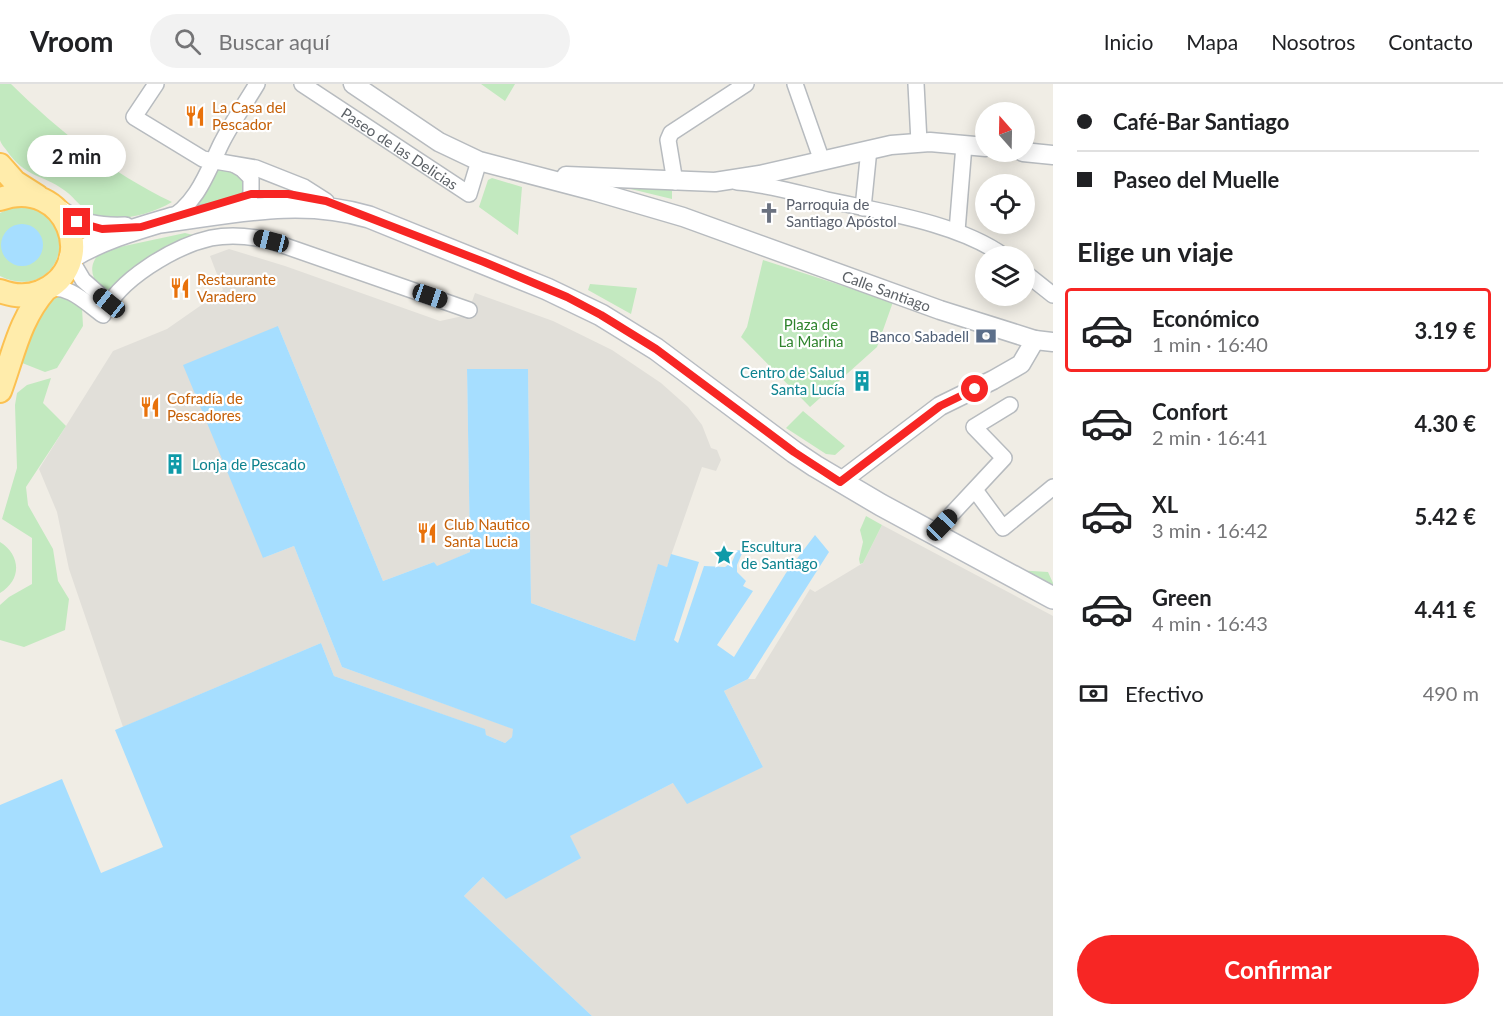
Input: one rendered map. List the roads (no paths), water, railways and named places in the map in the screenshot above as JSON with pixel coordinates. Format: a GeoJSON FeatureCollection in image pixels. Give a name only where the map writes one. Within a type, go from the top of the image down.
{"type":"FeatureCollection","features":[{"type":"Feature","properties":{"kind":"main road"},"geometry":{"type":"LineString","coordinates":[[0,165],[15,182],[77,222],[95,228],[150,225],[255,208],[322,207],[361,214]]}},
{"type":"Feature","properties":{"kind":"main road"},"geometry":{"type":"LineString","coordinates":[[0,199],[24,194],[41,198]]}},
{"type":"Feature","properties":{"kind":"main road"},"geometry":{"type":"LineString","coordinates":[[70,258],[93,245],[251,194],[288,194],[326,201],[547,289],[601,315],[656,349],[794,452],[840,482],[1053,598]]}},
{"type":"Feature","properties":{"kind":"main road"},"geometry":{"type":"LineString","coordinates":[[0,391],[23,323],[32,306],[46,289],[60,278],[70,258],[72,243],[70,229],[59,211]]}},
{"type":"Feature","properties":{"kind":"main road"},"geometry":{"type":"LineString","coordinates":[[0,291],[25,295],[46,289]]}},
{"type":"Feature","properties":{"kind":"street"},"geometry":{"type":"LineString","coordinates":[[156,84],[134,117],[202,159],[256,168],[304,187],[326,201]]}},
{"type":"Feature","properties":{"kind":"street"},"geometry":{"type":"LineString","coordinates":[[150,225],[170,219],[181,210],[206,178],[221,144],[257,84]]}},
{"type":"Feature","properties":{"kind":"street","name":"Paseo de las Delicias"},"geometry":{"type":"LineString","coordinates":[[302,84],[469,194],[479,161]]}},
{"type":"Feature","properties":{"kind":"street","name":"Paseo de las Delicias"},"geometry":{"type":"LineString","coordinates":[[353,84],[439,142],[479,161],[639,204],[721,230]]}},
{"type":"Feature","properties":{"kind":"street"},"geometry":{"type":"LineString","coordinates":[[675,182],[668,140],[671,133],[746,84]]}},
{"type":"Feature","properties":{"kind":"street"},"geometry":{"type":"LineString","coordinates":[[795,84],[822,160]]}},
{"type":"Feature","properties":{"kind":"street"},"geometry":{"type":"LineString","coordinates":[[916,84],[919,142]]}},
{"type":"Feature","properties":{"kind":"street","name":"Paseo de las Delicias"},"geometry":{"type":"LineString","coordinates":[[532,174],[675,182],[725,182],[869,149],[919,142],[975,146]]}},
{"type":"Feature","properties":{"kind":"street"},"geometry":{"type":"LineString","coordinates":[[957,231],[964,145]]}},
{"type":"Feature","properties":{"kind":"street"},"geometry":{"type":"LineString","coordinates":[[863,208],[869,149]]}},
{"type":"Feature","properties":{"kind":"street"},"geometry":{"type":"LineString","coordinates":[[1035,153],[1053,155]]}},
{"type":"Feature","properties":{"kind":"street"},"geometry":{"type":"LineString","coordinates":[[207,216],[247,201],[251,194],[251,178],[232,164]]}},
{"type":"Feature","properties":{"kind":"street"},"geometry":{"type":"LineString","coordinates":[[725,182],[751,183],[863,208],[957,231],[988,246]]}},
{"type":"Feature","properties":{"kind":"street","name":"Calle Santiago"},"geometry":{"type":"LineString","coordinates":[[721,230],[935,308],[1044,341]]}},
{"type":"Feature","properties":{"kind":"street"},"geometry":{"type":"LineString","coordinates":[[106,309],[133,278],[186,247],[210,238],[250,236],[271,241],[469,310]]}},
{"type":"Feature","properties":{"kind":"street"},"geometry":{"type":"LineString","coordinates":[[70,258],[83,280],[106,309]]}},
{"type":"Feature","properties":{"kind":"street"},"geometry":{"type":"LineString","coordinates":[[1035,281],[1053,296]]}},
{"type":"Feature","properties":{"kind":"street"},"geometry":{"type":"LineString","coordinates":[[46,289],[65,288],[106,309]]}},
{"type":"Feature","properties":{"kind":"street"},"geometry":{"type":"LineString","coordinates":[[840,482],[940,406],[1021,364],[1044,341]]}},
{"type":"Feature","properties":{"kind":"street"},"geometry":{"type":"LineString","coordinates":[[934,534],[1004,458],[974,427],[1010,405]]}},
{"type":"Feature","properties":{"kind":"street"},"geometry":{"type":"LineString","coordinates":[[975,490],[1003,528],[1053,487]]}},
{"type":"Feature","properties":{"kind":"water"},"geometry":{"type":"Polygon","coordinates":[[[22,224],[30,225],[37,230],[42,237],[42,253],[37,260],[30,265],[22,266],[14,265],[7,260],[2,253],[1,245],[2,237],[7,230],[14,225],[22,224]]]}},
{"type":"Feature","properties":{"kind":"water"},"geometry":{"type":"Polygon","coordinates":[[[278,326],[383,581],[434,562],[437,566],[470,552],[467,369],[528,369],[531,603],[635,641],[658,564],[667,567],[671,554],[699,562],[674,640],[678,643],[704,566],[725,567],[732,562],[737,550],[743,551],[737,565],[737,572],[746,581],[743,586],[753,591],[717,645],[734,657],[786,573],[815,535],[829,552],[748,679],[724,691],[763,767],[687,804],[673,783],[570,836],[581,858],[506,899],[483,877],[464,896],[592,1016],[0,1016],[0,805],[62,779],[101,873],[163,847],[115,730],[321,643],[334,676],[485,729],[486,735],[505,743],[512,737],[513,729],[342,667],[294,546],[263,558],[183,365],[278,326]]]}},
{"type":"Feature","properties":{"kind":"place","name":"La Casa del Pescador"},"geometry":{"type":"Point","coordinates":[195,116]}},
{"type":"Feature","properties":{"kind":"place","name":"Parroquia de Santiago Apóstol"},"geometry":{"type":"Point","coordinates":[769,213]}},
{"type":"Feature","properties":{"kind":"place","name":"Restaurante Varadero"},"geometry":{"type":"Point","coordinates":[180,288]}},
{"type":"Feature","properties":{"kind":"place","name":"Banco Sabadell"},"geometry":{"type":"Point","coordinates":[986,336]}},
{"type":"Feature","properties":{"kind":"place","name":"Centro de Salud Santa Lucía"},"geometry":{"type":"Point","coordinates":[862,381]}},
{"type":"Feature","properties":{"kind":"place","name":"Cofradía de Pescadores"},"geometry":{"type":"Point","coordinates":[150,407]}},
{"type":"Feature","properties":{"kind":"place","name":"Lonja de Pescado"},"geometry":{"type":"Point","coordinates":[175,464]}},
{"type":"Feature","properties":{"kind":"place","name":"Club Nautico Santa Lucia"},"geometry":{"type":"Point","coordinates":[427,533]}},
{"type":"Feature","properties":{"kind":"place","name":"Escultura de Santiago"},"geometry":{"type":"Point","coordinates":[724,555]}},
{"type":"Feature","properties":{"kind":"park label","name":"Plaza de La Marina"},"geometry":{"type":"Point","coordinates":[811,332]}}]}
